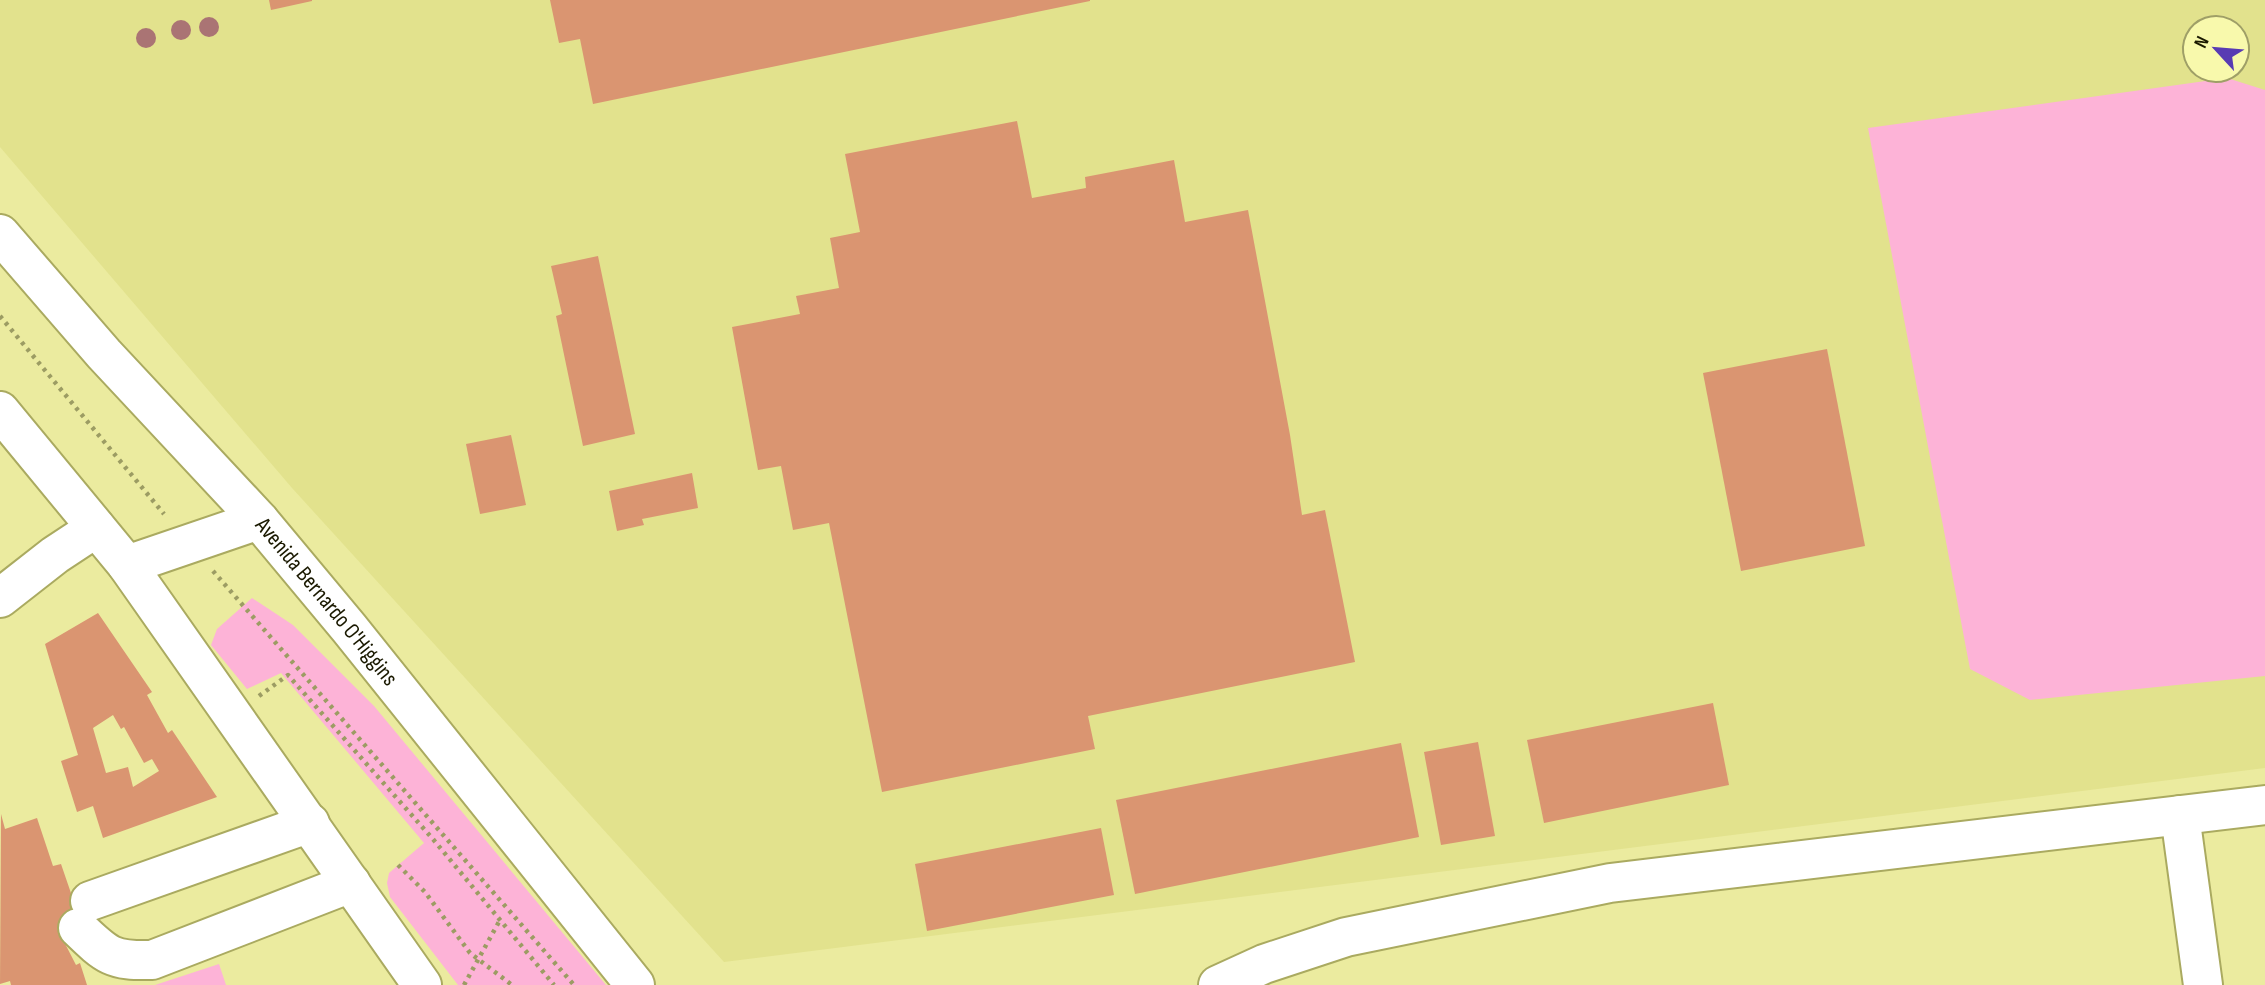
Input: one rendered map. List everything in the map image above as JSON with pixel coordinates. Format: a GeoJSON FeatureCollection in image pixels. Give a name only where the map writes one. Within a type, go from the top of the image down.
{"type":"FeatureCollection","features":[{"type":"Feature","properties":{"kind":"street","name":"Avenida Bernardo O'Higgins"},"geometry":{"type":"LineString","coordinates":[[0,234],[104,354],[258,520],[349,628],[635,985]]}},
{"type":"Feature","properties":{"kind":"street"},"geometry":{"type":"LineString","coordinates":[[0,411],[127,565],[422,985]]}},
{"type":"Feature","properties":{"kind":"street"},"geometry":{"type":"LineString","coordinates":[[127,565],[258,520]]}},
{"type":"Feature","properties":{"kind":"street"},"geometry":{"type":"LineString","coordinates":[[0,598],[55,555],[96,528]]}},
{"type":"Feature","properties":{"kind":"street"},"geometry":{"type":"LineString","coordinates":[[1218,985],[1264,964],[1346,937],[1610,883],[2265,805]]}},
{"type":"Feature","properties":{"kind":"street"},"geometry":{"type":"LineString","coordinates":[[2180,815],[2203,985]]}},
{"type":"Feature","properties":{"kind":"street"},"geometry":{"type":"LineString","coordinates":[[310,823],[84,914],[100,949],[123,961],[152,960],[351,883]]}},
{"type":"Feature","properties":{"kind":"path"},"geometry":{"type":"LineString","coordinates":[[0,316],[189,544],[573,985]]}},
{"type":"Feature","properties":{"kind":"path"},"geometry":{"type":"LineString","coordinates":[[233,714],[288,675],[432,838],[554,985]]}},
{"type":"Feature","properties":{"kind":"path"},"geometry":{"type":"LineString","coordinates":[[398,865],[425,892],[461,944],[512,985]]}},
{"type":"Feature","properties":{"kind":"path"},"geometry":{"type":"LineString","coordinates":[[464,985],[500,920]]}},
{"type":"Feature","properties":{"kind":"shaded area"},"geometry":{"type":"Polygon","coordinates":[[[0,0],[2265,0],[2265,768],[724,962],[292,488],[0,147],[0,0]]]}},
{"type":"Feature","properties":{"kind":"shaded area"},"geometry":{"type":"Polygon","coordinates":[[[2184,84],[2246,84],[2265,90],[2265,676],[2030,700],[1970,669],[1868,128],[2184,84]]]}},
{"type":"Feature","properties":{"kind":"shaded area"},"geometry":{"type":"Polygon","coordinates":[[[252,598],[293,625],[374,706],[606,985],[458,985],[390,897],[387,883],[389,873],[424,843],[281,673],[247,689],[211,645],[217,629],[252,598]]]}},
{"type":"Feature","properties":{"kind":"shaded area"},"geometry":{"type":"Polygon","coordinates":[[[219,964],[226,985],[155,985],[219,964]]]}},
{"type":"Feature","properties":{"kind":"building"},"geometry":{"type":"Polygon","coordinates":[[[269,0],[312,0],[312,1],[271,10],[269,0]]]}},
{"type":"Feature","properties":{"kind":"building"},"geometry":{"type":"Polygon","coordinates":[[[550,0],[1090,1],[593,104],[580,39],[559,43],[550,0]]]}},
{"type":"Feature","properties":{"kind":"building"},"geometry":{"type":"Polygon","coordinates":[[[1017,121],[1032,198],[1086,188],[1085,177],[1174,160],[1185,222],[1248,210],[1290,435],[1302,515],[1325,510],[1355,662],[1088,716],[1095,749],[882,792],[829,523],[793,530],[781,466],[758,470],[732,327],[800,314],[796,296],[839,288],[830,238],[860,232],[845,154],[1017,121]]]}},
{"type":"Feature","properties":{"kind":"building"},"geometry":{"type":"Polygon","coordinates":[[[598,256],[635,434],[583,446],[556,316],[562,314],[551,266],[598,256]]]}},
{"type":"Feature","properties":{"kind":"building"},"geometry":{"type":"Polygon","coordinates":[[[1827,349],[1865,546],[1741,571],[1703,373],[1827,349]]]}},
{"type":"Feature","properties":{"kind":"building"},"geometry":{"type":"Polygon","coordinates":[[[511,435],[526,505],[480,514],[466,444],[511,435]]]}},
{"type":"Feature","properties":{"kind":"building"},"geometry":{"type":"Polygon","coordinates":[[[692,473],[698,508],[642,519],[644,525],[617,531],[609,491],[692,473]]]}},
{"type":"Feature","properties":{"kind":"building"},"geometry":{"type":"Polygon","coordinates":[[[98,613],[152,692],[147,695],[168,733],[172,730],[217,797],[103,838],[93,806],[77,812],[61,761],[78,755],[45,644],[98,613]],[[113,715],[93,728],[106,773],[128,767],[133,787],[159,771],[152,759],[144,763],[124,727],[121,729],[113,715]]]}},
{"type":"Feature","properties":{"kind":"building"},"geometry":{"type":"Polygon","coordinates":[[[1713,703],[1729,785],[1544,823],[1527,740],[1713,703]]]}},
{"type":"Feature","properties":{"kind":"building"},"geometry":{"type":"Polygon","coordinates":[[[1478,742],[1495,836],[1441,845],[1424,752],[1478,742]]]}},
{"type":"Feature","properties":{"kind":"building"},"geometry":{"type":"Polygon","coordinates":[[[1401,743],[1419,837],[1135,894],[1116,800],[1401,743]]]}},
{"type":"Feature","properties":{"kind":"building"},"geometry":{"type":"Polygon","coordinates":[[[1,814],[5,829],[37,818],[53,866],[61,864],[73,899],[86,916],[57,928],[76,965],[80,963],[87,985],[11,985],[10,981],[0,984],[1,814]]]}},
{"type":"Feature","properties":{"kind":"building"},"geometry":{"type":"Polygon","coordinates":[[[1101,828],[1114,895],[927,931],[915,864],[1101,828]]]}}]}
